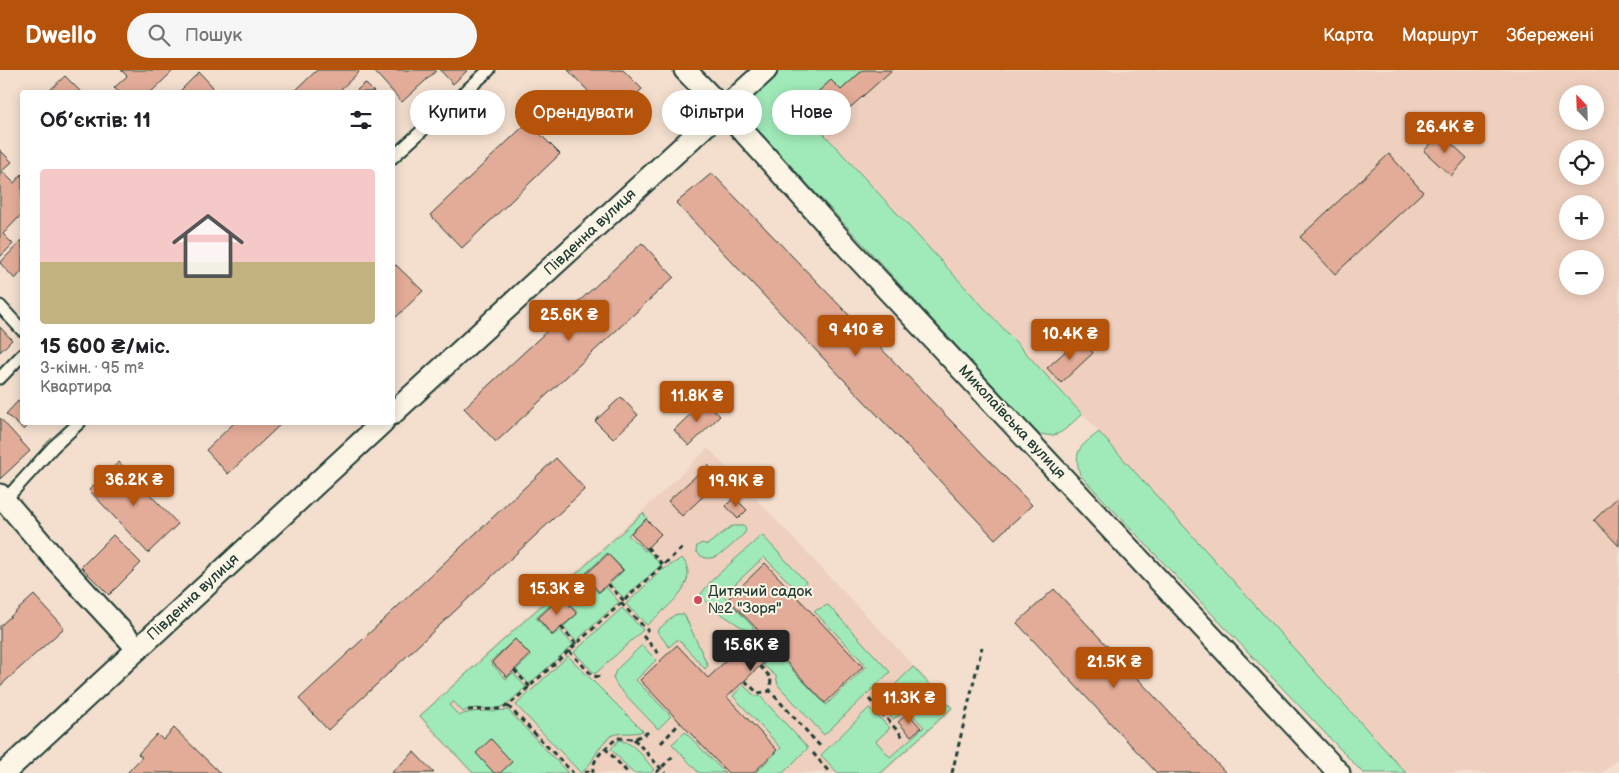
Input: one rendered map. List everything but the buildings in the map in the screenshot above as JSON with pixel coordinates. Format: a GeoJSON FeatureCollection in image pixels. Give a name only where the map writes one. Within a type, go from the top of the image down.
{"type":"FeatureCollection","features":[{"type":"Feature","properties":{"kind":"street","name":"Миколаївська вулиця"},"geometry":{"type":"LineString","coordinates":[[685,70],[704,90]]}},
{"type":"Feature","properties":{"kind":"street","name":"Південна вулиця"},"geometry":{"type":"LineString","coordinates":[[745,90],[766,70]]}},
{"type":"Feature","properties":{"kind":"street","name":"Південна вулиця"},"geometry":{"type":"LineString","coordinates":[[395,411],[697,135]]}},
{"type":"Feature","properties":{"kind":"street","name":"Миколаївська вулиця"},"geometry":{"type":"LineString","coordinates":[[747,135],[852,251],[1339,773]]}},
{"type":"Feature","properties":{"kind":"street","name":"Південна вулиця"},"geometry":{"type":"LineString","coordinates":[[4,773],[380,425]]}},
{"type":"Feature","properties":{"kind":"street"},"geometry":{"type":"LineString","coordinates":[[2,497],[54,558],[137,648]]}},
{"type":"Feature","properties":{"kind":"lane"},"geometry":{"type":"LineString","coordinates":[[395,155],[489,70]]}},
{"type":"Feature","properties":{"kind":"lane"},"geometry":{"type":"LineString","coordinates":[[0,306],[20,328]]}},
{"type":"Feature","properties":{"kind":"lane"},"geometry":{"type":"LineString","coordinates":[[0,378],[20,357]]}},
{"type":"Feature","properties":{"kind":"lane"},"geometry":{"type":"LineString","coordinates":[[2,497],[77,425]]}},
{"type":"Feature","properties":{"kind":"path"},"geometry":{"type":"LineString","coordinates":[[468,710],[498,710],[508,706],[683,547]]}},
{"type":"Feature","properties":{"kind":"path"},"geometry":{"type":"LineString","coordinates":[[647,548],[663,565]]}},
{"type":"Feature","properties":{"kind":"path"},"geometry":{"type":"LineString","coordinates":[[608,584],[648,631]]}},
{"type":"Feature","properties":{"kind":"path"},"geometry":{"type":"LineString","coordinates":[[561,627],[576,644]]}},
{"type":"Feature","properties":{"kind":"path"},"geometry":{"type":"LineString","coordinates":[[643,636],[661,656]]}},
{"type":"Feature","properties":{"kind":"path"},"geometry":{"type":"LineString","coordinates":[[952,773],[982,648]]}},
{"type":"Feature","properties":{"kind":"path"},"geometry":{"type":"LineString","coordinates":[[569,651],[593,676],[601,677]]}},
{"type":"Feature","properties":{"kind":"path"},"geometry":{"type":"LineString","coordinates":[[760,666],[771,678],[770,690],[820,746]]}},
{"type":"Feature","properties":{"kind":"path"},"geometry":{"type":"LineString","coordinates":[[514,670],[530,687]]}},
{"type":"Feature","properties":{"kind":"path"},"geometry":{"type":"LineString","coordinates":[[745,681],[758,693],[770,690]]}},
{"type":"Feature","properties":{"kind":"path"},"geometry":{"type":"LineString","coordinates":[[869,700],[903,737]]}},
{"type":"Feature","properties":{"kind":"path"},"geometry":{"type":"LineString","coordinates":[[508,706],[572,773]]}},
{"type":"Feature","properties":{"kind":"path"},"geometry":{"type":"LineString","coordinates":[[661,743],[680,723]]}},
{"type":"Feature","properties":{"kind":"path"},"geometry":{"type":"LineString","coordinates":[[585,773],[593,771],[593,763],[605,748],[617,738],[634,739],[650,731]]}},
{"type":"Feature","properties":{"kind":"path"},"geometry":{"type":"LineString","coordinates":[[634,739],[665,773]]}},
{"type":"Feature","properties":{"kind":"path"},"geometry":{"type":"LineString","coordinates":[[605,748],[628,773]]}},
{"type":"Feature","properties":{"kind":"path"},"geometry":{"type":"LineString","coordinates":[[813,753],[830,773]]}},
{"type":"Feature","properties":{"kind":"path"},"geometry":{"type":"LineString","coordinates":[[656,773],[673,756]]}},
{"type":"Feature","properties":{"kind":"shaded area"},"geometry":{"type":"Polygon","coordinates":[[[892,70],[1619,70],[1619,758],[1602,773],[1406,773],[1093,425],[826,135],[851,135],[851,107],[892,70]]]}},
{"type":"Feature","properties":{"kind":"shaded area","name":"Дитячий садок №2 \"Зоря\""},"geometry":{"type":"Polygon","coordinates":[[[708,448],[954,708],[884,773],[471,773],[418,716],[708,448]]]}},
{"type":"Feature","properties":{"kind":"green space"},"geometry":{"type":"Polygon","coordinates":[[[773,70],[863,70],[841,90],[831,80],[820,90],[772,90],[772,135],[825,135],[1082,414],[1066,429],[1055,435],[1035,431],[762,135],[762,90],[751,90],[773,70]]]}},
{"type":"Feature","properties":{"kind":"green space"},"geometry":{"type":"Polygon","coordinates":[[[1099,432],[1406,773],[1363,773],[1080,475],[1077,459],[1080,449],[1099,432]]]}},
{"type":"Feature","properties":{"kind":"green space"},"geometry":{"type":"Polygon","coordinates":[[[643,513],[647,518],[628,535],[645,551],[647,550],[661,565],[624,598],[610,584],[624,570],[607,553],[583,576],[598,593],[606,587],[619,602],[576,641],[563,627],[578,613],[562,595],[536,618],[552,636],[560,630],[573,645],[529,684],[516,670],[531,656],[515,639],[490,662],[506,679],[513,673],[526,687],[501,707],[492,709],[477,708],[463,712],[454,702],[449,705],[459,716],[476,712],[508,710],[568,773],[473,773],[420,716],[643,513]]]}},
{"type":"Feature","properties":{"kind":"green space"},"geometry":{"type":"Polygon","coordinates":[[[732,526],[744,526],[746,530],[744,534],[721,554],[708,558],[696,551],[697,546],[702,543],[707,545],[732,526]]]}},
{"type":"Feature","properties":{"kind":"green space"},"geometry":{"type":"Polygon","coordinates":[[[762,535],[806,582],[800,593],[764,557],[723,595],[754,628],[749,632],[714,609],[701,594],[712,580],[762,535]]]}},
{"type":"Feature","properties":{"kind":"green space"},"geometry":{"type":"Polygon","coordinates":[[[682,558],[687,567],[688,577],[684,586],[671,604],[647,625],[626,604],[661,571],[682,558]]]}},
{"type":"Feature","properties":{"kind":"green space"},"geometry":{"type":"Polygon","coordinates":[[[828,605],[890,672],[824,735],[778,685],[776,676],[763,665],[776,653],[826,705],[867,666],[814,611],[828,605]]]}},
{"type":"Feature","properties":{"kind":"green space"},"geometry":{"type":"Polygon","coordinates":[[[622,608],[643,630],[595,674],[574,652],[622,608]]]}},
{"type":"Feature","properties":{"kind":"green space"},"geometry":{"type":"Polygon","coordinates":[[[677,614],[684,614],[708,666],[705,669],[678,639],[669,647],[657,631],[677,614]]]}},
{"type":"Feature","properties":{"kind":"green space"},"geometry":{"type":"Polygon","coordinates":[[[642,645],[656,660],[636,680],[671,716],[658,729],[618,687],[613,678],[616,670],[642,645]]]}},
{"type":"Feature","properties":{"kind":"green space"},"geometry":{"type":"Polygon","coordinates":[[[568,656],[643,731],[611,736],[602,744],[589,765],[581,773],[516,705],[568,656]]]}},
{"type":"Feature","properties":{"kind":"green space"},"geometry":{"type":"Polygon","coordinates":[[[913,667],[952,708],[881,773],[838,773],[821,755],[869,708],[890,728],[876,741],[890,757],[924,727],[908,710],[893,719],[877,702],[913,667]]]}},
{"type":"Feature","properties":{"kind":"green space"},"geometry":{"type":"Polygon","coordinates":[[[743,685],[755,696],[760,696],[808,748],[783,773],[755,773],[781,748],[733,696],[743,685]]]}},
{"type":"Feature","properties":{"kind":"green space"},"geometry":{"type":"Polygon","coordinates":[[[685,732],[725,773],[699,773],[672,744],[685,732]]]}},
{"type":"Feature","properties":{"kind":"green space"},"geometry":{"type":"Polygon","coordinates":[[[619,740],[630,744],[654,770],[650,773],[633,773],[611,749],[619,740]]]}},
{"type":"Feature","properties":{"kind":"place","name":"Дитячий садок №2 \"Зоря\""},"geometry":{"type":"Point","coordinates":[698,600]}}]}
